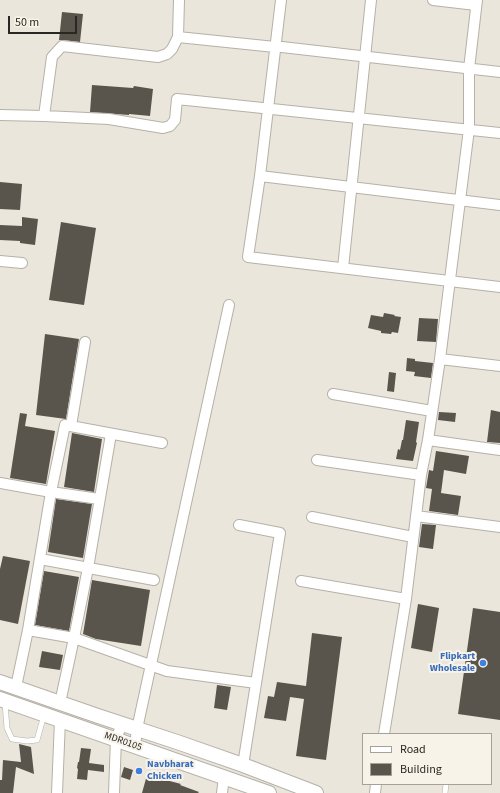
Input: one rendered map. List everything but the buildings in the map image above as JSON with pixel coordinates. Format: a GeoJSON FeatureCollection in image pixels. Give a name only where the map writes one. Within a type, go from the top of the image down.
{"type":"FeatureCollection","features":[{"type":"Feature","properties":{"kind":"main road","name":"MDR0105"},"geometry":{"type":"LineString","coordinates":[[0,682],[243,765],[316,793]]}},
{"type":"Feature","properties":{"kind":"main road","name":"MDR0105"},"geometry":{"type":"LineString","coordinates":[[2,699],[269,793]]}},
{"type":"Feature","properties":{"kind":"street"},"geometry":{"type":"LineString","coordinates":[[44,116],[52,57],[62,46],[158,57],[167,54],[172,49],[178,37],[179,0]]}},
{"type":"Feature","properties":{"kind":"street"},"geometry":{"type":"LineString","coordinates":[[281,0],[260,176],[248,257],[500,287]]}},
{"type":"Feature","properties":{"kind":"street"},"geometry":{"type":"LineString","coordinates":[[343,268],[370,0]]}},
{"type":"Feature","properties":{"kind":"street"},"geometry":{"type":"LineString","coordinates":[[384,733],[406,599],[421,475],[428,440],[440,359],[468,129],[474,2],[433,0]]}},
{"type":"Feature","properties":{"kind":"street"},"geometry":{"type":"LineString","coordinates":[[178,37],[500,72]]}},
{"type":"Feature","properties":{"kind":"street"},"geometry":{"type":"LineString","coordinates":[[0,115],[109,120],[163,128],[170,126],[175,120],[177,99],[500,133]]}},
{"type":"Feature","properties":{"kind":"street"},"geometry":{"type":"LineString","coordinates":[[260,176],[500,205]]}},
{"type":"Feature","properties":{"kind":"street"},"geometry":{"type":"LineString","coordinates":[[0,261],[22,263]]}},
{"type":"Feature","properties":{"kind":"street"},"geometry":{"type":"LineString","coordinates":[[135,746],[137,729],[229,305]]}},
{"type":"Feature","properties":{"kind":"street"},"geometry":{"type":"LineString","coordinates":[[71,426],[85,342]]}},
{"type":"Feature","properties":{"kind":"street"},"geometry":{"type":"LineString","coordinates":[[440,359],[500,366]]}},
{"type":"Feature","properties":{"kind":"street"},"geometry":{"type":"LineString","coordinates":[[333,394],[432,411]]}},
{"type":"Feature","properties":{"kind":"street"},"geometry":{"type":"LineString","coordinates":[[16,687],[28,630],[65,425],[162,443]]}},
{"type":"Feature","properties":{"kind":"street"},"geometry":{"type":"LineString","coordinates":[[60,703],[88,568],[111,434]]}},
{"type":"Feature","properties":{"kind":"street"},"geometry":{"type":"LineString","coordinates":[[428,440],[500,450]]}},
{"type":"Feature","properties":{"kind":"street"},"geometry":{"type":"LineString","coordinates":[[317,460],[421,475]]}},
{"type":"Feature","properties":{"kind":"street"},"geometry":{"type":"LineString","coordinates":[[0,483],[99,500]]}},
{"type":"Feature","properties":{"kind":"street"},"geometry":{"type":"LineString","coordinates":[[416,516],[500,527]]}},
{"type":"Feature","properties":{"kind":"street"},"geometry":{"type":"LineString","coordinates":[[312,517],[413,536]]}},
{"type":"Feature","properties":{"kind":"street"},"geometry":{"type":"LineString","coordinates":[[240,525],[280,533],[243,765]]}},
{"type":"Feature","properties":{"kind":"street"},"geometry":{"type":"LineString","coordinates":[[40,559],[154,580]]}},
{"type":"Feature","properties":{"kind":"street"},"geometry":{"type":"LineString","coordinates":[[301,581],[406,599]]}},
{"type":"Feature","properties":{"kind":"street"},"geometry":{"type":"LineString","coordinates":[[28,630],[74,638],[168,671],[256,683]]}},
{"type":"Feature","properties":{"kind":"street"},"geometry":{"type":"LineString","coordinates":[[57,793],[60,720]]}},
{"type":"Feature","properties":{"kind":"street"},"geometry":{"type":"LineString","coordinates":[[114,793],[116,739],[122,724]]}},
{"type":"Feature","properties":{"kind":"street"},"geometry":{"type":"LineString","coordinates":[[222,793],[224,777]]}},
{"type":"Feature","properties":{"kind":"lane"},"geometry":{"type":"LineString","coordinates":[[2,699],[7,728],[12,739],[27,741],[37,740],[45,714]]}},
{"type":"Feature","properties":{"kind":"place","name":"Flipkart Wholesale"},"geometry":{"type":"Point","coordinates":[483,663]}},
{"type":"Feature","properties":{"kind":"place","name":"Navbharat Chicken"},"geometry":{"type":"Point","coordinates":[139,771]}}]}
